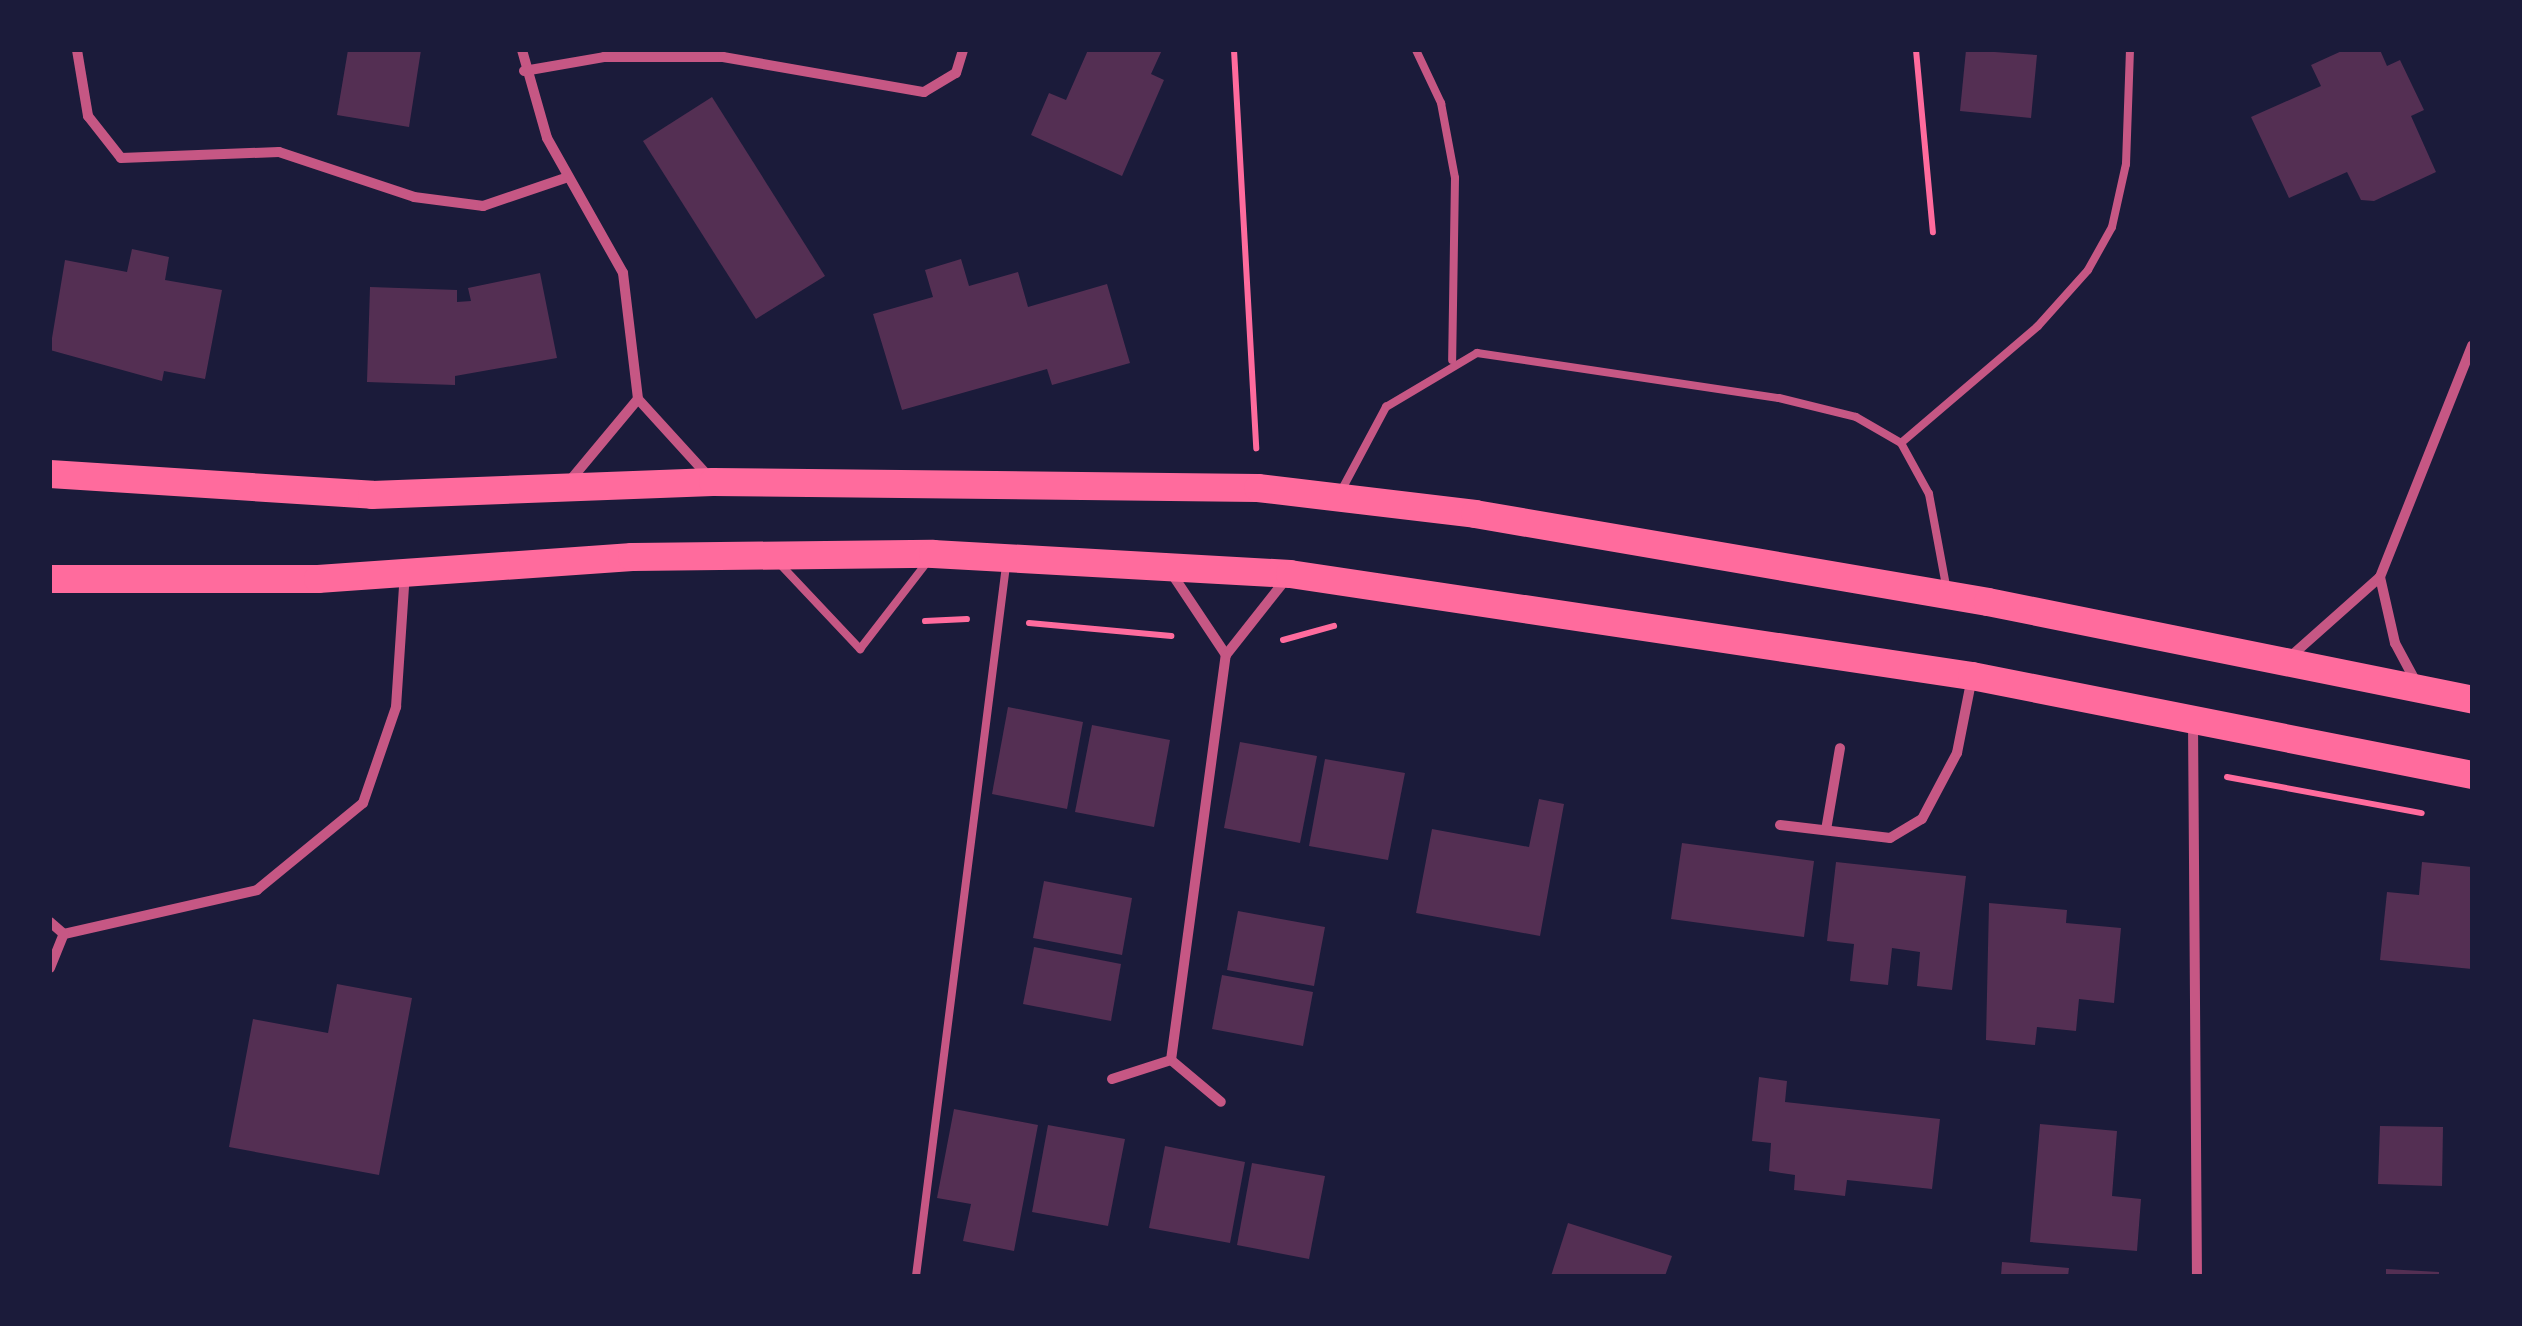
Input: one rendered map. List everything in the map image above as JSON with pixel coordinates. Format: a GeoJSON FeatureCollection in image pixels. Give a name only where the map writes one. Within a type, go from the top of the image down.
{"type":"FeatureCollection","features":[{"type":"Feature","properties":{"kind":"highway"},"geometry":{"type":"LineString","coordinates":[[50,474],[372,495],[713,482],[1258,488],[1338,497],[1948,596],[2472,700]]}},
{"type":"Feature","properties":{"kind":"highway"},"geometry":{"type":"LineString","coordinates":[[50,579],[933,554],[1290,574],[1972,676],[2472,775]]}},
{"type":"Feature","properties":{"kind":"street"},"geometry":{"type":"LineString","coordinates":[[76,50],[88,116],[121,158],[279,152],[414,197],[483,206],[568,177]]}},
{"type":"Feature","properties":{"kind":"street"},"geometry":{"type":"LineString","coordinates":[[522,50],[524,71],[568,177],[623,273],[638,399],[713,482]]}},
{"type":"Feature","properties":{"kind":"street"},"geometry":{"type":"LineString","coordinates":[[524,71],[604,57],[723,57],[924,92],[956,73],[963,50]]}},
{"type":"Feature","properties":{"kind":"street"},"geometry":{"type":"LineString","coordinates":[[2286,661],[2380,577],[2472,346]]}},
{"type":"Feature","properties":{"kind":"street"},"geometry":{"type":"LineString","coordinates":[[564,488],[638,399]]}},
{"type":"Feature","properties":{"kind":"street"},"geometry":{"type":"LineString","coordinates":[[1166,565],[1226,655]]}},
{"type":"Feature","properties":{"kind":"street"},"geometry":{"type":"LineString","coordinates":[[64,934],[257,890],[363,803],[396,708],[405,570]]}},
{"type":"Feature","properties":{"kind":"street"},"geometry":{"type":"LineString","coordinates":[[1171,1060],[1226,655],[1290,574]]}},
{"type":"Feature","properties":{"kind":"street"},"geometry":{"type":"LineString","coordinates":[[2380,577],[2395,644],[2421,691]]}},
{"type":"Feature","properties":{"kind":"street"},"geometry":{"type":"LineString","coordinates":[[1780,824],[1890,838],[1922,819],[1957,753],[1972,676]]}},
{"type":"Feature","properties":{"kind":"street"},"geometry":{"type":"LineString","coordinates":[[2193,721],[2202,1068],[2198,1276]]}},
{"type":"Feature","properties":{"kind":"street"},"geometry":{"type":"LineString","coordinates":[[1826,830],[1840,748]]}},
{"type":"Feature","properties":{"kind":"street"},"geometry":{"type":"LineString","coordinates":[[50,922],[64,934]]}},
{"type":"Feature","properties":{"kind":"street"},"geometry":{"type":"LineString","coordinates":[[50,968],[64,934]]}},
{"type":"Feature","properties":{"kind":"street"},"geometry":{"type":"LineString","coordinates":[[1112,1079],[1171,1060]]}},
{"type":"Feature","properties":{"kind":"street"},"geometry":{"type":"LineString","coordinates":[[1171,1060],[1221,1102]]}},
{"type":"Feature","properties":{"kind":"lane"},"geometry":{"type":"LineString","coordinates":[[1416,50],[1441,103],[1455,178],[1452,360]]}},
{"type":"Feature","properties":{"kind":"lane"},"geometry":{"type":"LineString","coordinates":[[1900,443],[2038,326],[2088,270],[2112,227],[2126,164],[2130,50]]}},
{"type":"Feature","properties":{"kind":"lane"},"geometry":{"type":"LineString","coordinates":[[1338,497],[1386,407],[1452,360],[1477,352],[1778,398],[1856,417],[1900,443],[1929,494],[1948,596]]}},
{"type":"Feature","properties":{"kind":"lane"},"geometry":{"type":"LineString","coordinates":[[774,556],[860,649],[933,554]]}},
{"type":"Feature","properties":{"kind":"lane"},"geometry":{"type":"LineString","coordinates":[[916,1276],[1008,556]]}},
{"type":"Feature","properties":{"kind":"path"},"geometry":{"type":"LineString","coordinates":[[1234,50],[1258,488]]}},
{"type":"Feature","properties":{"kind":"path"},"geometry":{"type":"LineString","coordinates":[[1916,50],[1933,232]]}},
{"type":"Feature","properties":{"kind":"path"},"geometry":{"type":"LineString","coordinates":[[877,630],[943,618],[998,621],[1164,634],[1226,655],[1342,624]]}},
{"type":"Feature","properties":{"kind":"path"},"geometry":{"type":"LineString","coordinates":[[2192,769],[2430,814]]}},
{"type":"Feature","properties":{"kind":"building"},"geometry":{"type":"Polygon","coordinates":[[[348,50],[421,50],[409,127],[337,115],[348,50]]]}},
{"type":"Feature","properties":{"kind":"building"},"geometry":{"type":"Polygon","coordinates":[[[1088,50],[1162,50],[1151,74],[1164,80],[1122,176],[1031,135],[1049,93],[1066,100],[1088,50]]]}},
{"type":"Feature","properties":{"kind":"building"},"geometry":{"type":"Polygon","coordinates":[[[1966,50],[2037,55],[2031,118],[1960,111],[1966,50]]]}},
{"type":"Feature","properties":{"kind":"building"},"geometry":{"type":"Polygon","coordinates":[[[2344,50],[2380,50],[2387,66],[2400,60],[2424,110],[2411,116],[2436,172],[2374,201],[2361,200],[2347,172],[2289,198],[2251,117],[2321,86],[2311,65],[2344,50]]]}},
{"type":"Feature","properties":{"kind":"building"},"geometry":{"type":"Polygon","coordinates":[[[712,97],[825,276],[756,319],[643,141],[712,97]]]}},
{"type":"Feature","properties":{"kind":"building"},"geometry":{"type":"Polygon","coordinates":[[[132,249],[169,257],[165,280],[222,290],[205,379],[164,371],[162,381],[50,350],[65,260],[127,272],[132,249]]]}},
{"type":"Feature","properties":{"kind":"building"},"geometry":{"type":"Polygon","coordinates":[[[961,259],[969,286],[1018,272],[1028,307],[1107,284],[1130,363],[1052,385],[1047,369],[902,410],[873,314],[933,297],[925,270],[961,259]]]}},
{"type":"Feature","properties":{"kind":"building"},"geometry":{"type":"Polygon","coordinates":[[[540,273],[557,358],[455,376],[455,385],[367,382],[370,287],[457,290],[457,302],[471,301],[468,288],[540,273]]]}},
{"type":"Feature","properties":{"kind":"building"},"geometry":{"type":"Polygon","coordinates":[[[1008,707],[1083,722],[1067,809],[992,794],[1008,707]]]}},
{"type":"Feature","properties":{"kind":"building"},"geometry":{"type":"Polygon","coordinates":[[[1092,725],[1170,740],[1154,827],[1075,812],[1092,725]]]}},
{"type":"Feature","properties":{"kind":"building"},"geometry":{"type":"Polygon","coordinates":[[[1240,742],[1317,756],[1300,843],[1224,828],[1240,742]]]}},
{"type":"Feature","properties":{"kind":"building"},"geometry":{"type":"Polygon","coordinates":[[[1325,759],[1405,773],[1388,860],[1309,846],[1325,759]]]}},
{"type":"Feature","properties":{"kind":"building"},"geometry":{"type":"Polygon","coordinates":[[[1539,799],[1564,804],[1540,936],[1416,913],[1432,829],[1529,847],[1539,799]]]}},
{"type":"Feature","properties":{"kind":"building"},"geometry":{"type":"Polygon","coordinates":[[[1682,843],[1814,861],[1804,937],[1671,919],[1682,843]]]}},
{"type":"Feature","properties":{"kind":"building"},"geometry":{"type":"Polygon","coordinates":[[[1836,862],[1966,876],[1952,990],[1917,986],[1920,952],[1892,948],[1888,985],[1850,981],[1854,944],[1827,941],[1836,862]]]}},
{"type":"Feature","properties":{"kind":"building"},"geometry":{"type":"Polygon","coordinates":[[[2422,862],[2472,867],[2472,969],[2380,960],[2387,892],[2419,895],[2422,862]]]}},
{"type":"Feature","properties":{"kind":"building"},"geometry":{"type":"Polygon","coordinates":[[[1044,881],[1132,898],[1122,955],[1033,938],[1044,881]]]}},
{"type":"Feature","properties":{"kind":"building"},"geometry":{"type":"Polygon","coordinates":[[[1989,903],[2067,910],[2066,923],[2121,928],[2114,1003],[2079,999],[2076,1031],[2037,1027],[2035,1045],[1986,1040],[1989,903]]]}},
{"type":"Feature","properties":{"kind":"building"},"geometry":{"type":"Polygon","coordinates":[[[1238,911],[1325,927],[1314,986],[1227,970],[1238,911]]]}},
{"type":"Feature","properties":{"kind":"building"},"geometry":{"type":"Polygon","coordinates":[[[1034,947],[1121,964],[1111,1021],[1023,1004],[1034,947]]]}},
{"type":"Feature","properties":{"kind":"building"},"geometry":{"type":"Polygon","coordinates":[[[1222,975],[1313,992],[1303,1046],[1212,1029],[1222,975]]]}},
{"type":"Feature","properties":{"kind":"building"},"geometry":{"type":"Polygon","coordinates":[[[337,984],[412,998],[379,1175],[229,1147],[253,1019],[328,1033],[337,984]]]}},
{"type":"Feature","properties":{"kind":"building"},"geometry":{"type":"Polygon","coordinates":[[[1759,1077],[1787,1081],[1785,1102],[1940,1119],[1932,1189],[1847,1180],[1845,1196],[1794,1190],[1795,1175],[1769,1171],[1771,1143],[1752,1141],[1759,1077]]]}},
{"type":"Feature","properties":{"kind":"building"},"geometry":{"type":"Polygon","coordinates":[[[954,1109],[1038,1125],[1014,1251],[963,1241],[971,1204],[937,1198],[954,1109]]]}},
{"type":"Feature","properties":{"kind":"building"},"geometry":{"type":"Polygon","coordinates":[[[2040,1124],[2117,1131],[2112,1196],[2141,1199],[2137,1251],[2030,1242],[2040,1124]]]}},
{"type":"Feature","properties":{"kind":"building"},"geometry":{"type":"Polygon","coordinates":[[[1048,1125],[1125,1139],[1108,1226],[1032,1212],[1048,1125]]]}},
{"type":"Feature","properties":{"kind":"building"},"geometry":{"type":"Polygon","coordinates":[[[2380,1126],[2443,1127],[2442,1186],[2378,1184],[2380,1126]]]}},
{"type":"Feature","properties":{"kind":"building"},"geometry":{"type":"Polygon","coordinates":[[[1165,1146],[1245,1162],[1230,1243],[1149,1228],[1165,1146]]]}},
{"type":"Feature","properties":{"kind":"building"},"geometry":{"type":"Polygon","coordinates":[[[1252,1163],[1325,1176],[1309,1259],[1237,1245],[1252,1163]]]}},
{"type":"Feature","properties":{"kind":"building"},"geometry":{"type":"Polygon","coordinates":[[[1568,1223],[1672,1256],[1665,1276],[1551,1276],[1568,1223]]]}},
{"type":"Feature","properties":{"kind":"building"},"geometry":{"type":"Polygon","coordinates":[[[2002,1262],[2069,1268],[2068,1276],[2001,1276],[2002,1262]]]}},
{"type":"Feature","properties":{"kind":"building"},"geometry":{"type":"Polygon","coordinates":[[[2386,1269],[2439,1272],[2439,1276],[2386,1276],[2386,1269]]]}}]}
